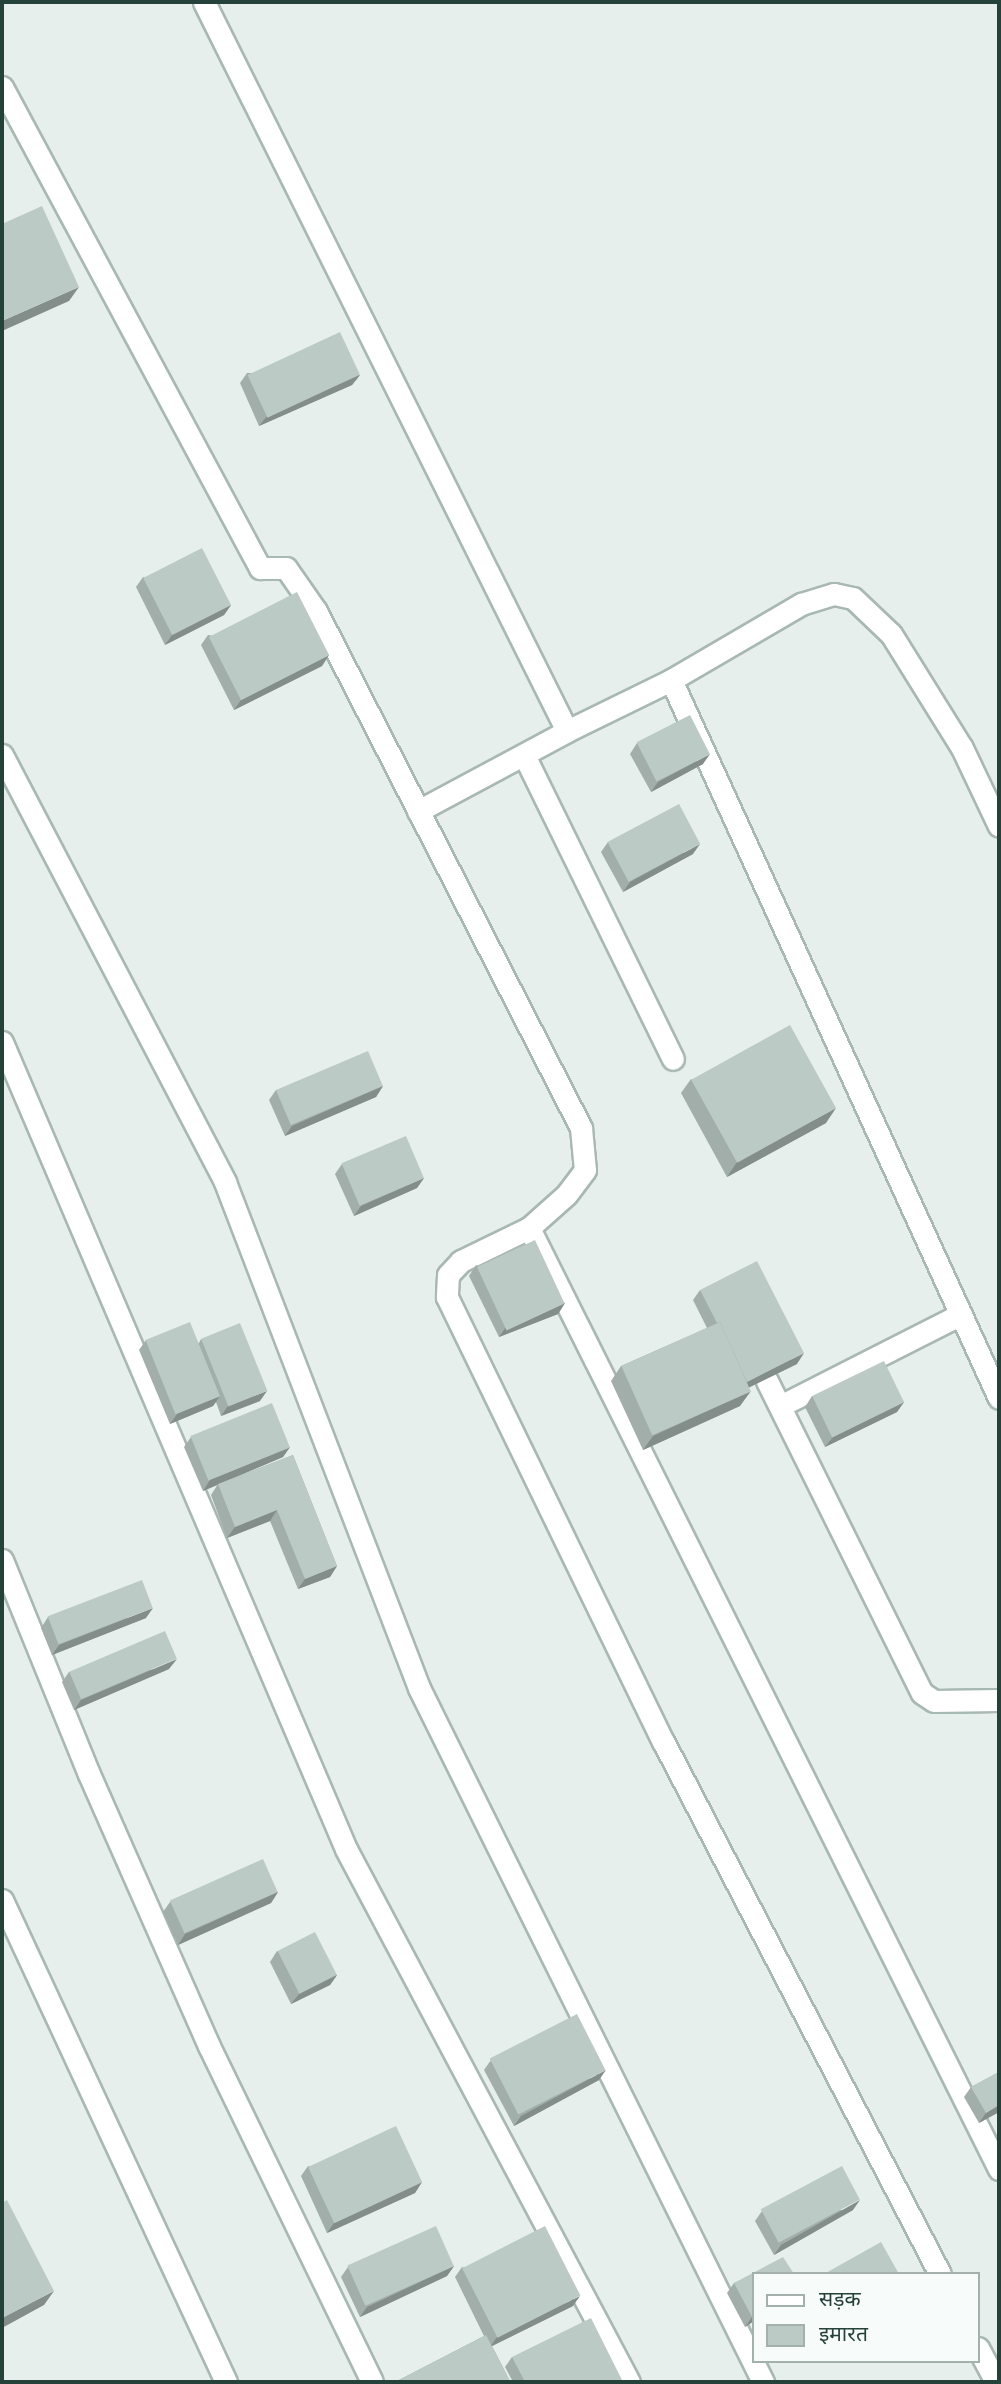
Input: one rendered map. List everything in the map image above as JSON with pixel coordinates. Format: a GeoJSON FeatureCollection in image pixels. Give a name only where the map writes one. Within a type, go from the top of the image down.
{"type":"FeatureCollection","features":[{"type":"Feature","properties":{"kind":"street"},"geometry":{"type":"LineString","coordinates":[[204,2],[567,732]]}},
{"type":"Feature","properties":{"kind":"street"},"geometry":{"type":"LineString","coordinates":[[2,87],[260,568],[286,568],[316,611],[581,1128],[585,1170],[529,1228],[461,1261],[448,1275],[447,1297],[664,1743],[939,2272]]}},
{"type":"Feature","properties":{"kind":"street"},"geometry":{"type":"LineString","coordinates":[[418,811],[671,680],[801,604],[834,594],[853,598],[891,634],[962,748],[999,826]]}},
{"type":"Feature","properties":{"kind":"street"},"geometry":{"type":"LineString","coordinates":[[671,680],[999,1398]]}},
{"type":"Feature","properties":{"kind":"street"},"geometry":{"type":"LineString","coordinates":[[2,755],[225,1182],[419,1688],[752,2360]]}},
{"type":"Feature","properties":{"kind":"street"},"geometry":{"type":"LineString","coordinates":[[525,757],[673,1059]]}},
{"type":"Feature","properties":{"kind":"street"},"geometry":{"type":"LineString","coordinates":[[2,1042],[346,1849],[629,2382]]}},
{"type":"Feature","properties":{"kind":"street"},"geometry":{"type":"LineString","coordinates":[[529,1228],[999,2169]]}},
{"type":"Feature","properties":{"kind":"street"},"geometry":{"type":"LineString","coordinates":[[780,1406],[961,1314]]}},
{"type":"Feature","properties":{"kind":"street"},"geometry":{"type":"LineString","coordinates":[[768,1381],[922,1693],[934,1701],[999,1700]]}},
{"type":"Feature","properties":{"kind":"street"},"geometry":{"type":"LineString","coordinates":[[2,1560],[89,1774],[209,2046],[372,2382]]}},
{"type":"Feature","properties":{"kind":"street"},"geometry":{"type":"LineString","coordinates":[[2,1900],[226,2382]]}},
{"type":"Feature","properties":{"kind":"street"},"geometry":{"type":"LineString","coordinates":[[980,2352],[996,2382]]}},
{"type":"Feature","properties":{"kind":"street"},"geometry":{"type":"LineString","coordinates":[[754,2363],[763,2382]]}},
{"type":"Feature","properties":{"kind":"building"},"geometry":{"type":"Polygon","coordinates":[[[42,206],[79,287],[2,321],[2,224],[42,206]]]}},
{"type":"Feature","properties":{"kind":"building"},"geometry":{"type":"Polygon","coordinates":[[[340,332],[360,375],[267,418],[248,375],[340,332]]]}},
{"type":"Feature","properties":{"kind":"building"},"geometry":{"type":"Polygon","coordinates":[[[202,548],[231,605],[172,635],[143,578],[202,548]]]}},
{"type":"Feature","properties":{"kind":"building"},"geometry":{"type":"Polygon","coordinates":[[[297,592],[329,655],[241,700],[209,637],[297,592]]]}},
{"type":"Feature","properties":{"kind":"building"},"geometry":{"type":"Polygon","coordinates":[[[690,715],[710,754],[657,781],[637,742],[690,715]]]}},
{"type":"Feature","properties":{"kind":"building"},"geometry":{"type":"Polygon","coordinates":[[[679,804],[700,844],[629,882],[607,842],[679,804]]]}},
{"type":"Feature","properties":{"kind":"building"},"geometry":{"type":"Polygon","coordinates":[[[790,1025],[836,1108],[737,1163],[691,1080],[790,1025]]]}},
{"type":"Feature","properties":{"kind":"building"},"geometry":{"type":"Polygon","coordinates":[[[368,1051],[383,1086],[291,1125],[276,1090],[368,1051]]]}},
{"type":"Feature","properties":{"kind":"building"},"geometry":{"type":"Polygon","coordinates":[[[406,1136],[424,1178],[360,1206],[342,1163],[406,1136]]]}},
{"type":"Feature","properties":{"kind":"building"},"geometry":{"type":"Polygon","coordinates":[[[535,1240],[565,1303],[507,1330],[477,1267],[535,1240]]]}},
{"type":"Feature","properties":{"kind":"building"},"geometry":{"type":"Polygon","coordinates":[[[757,1261],[804,1353],[747,1382],[720,1322],[717,1323],[700,1290],[757,1261]]]}},
{"type":"Feature","properties":{"kind":"building"},"geometry":{"type":"Polygon","coordinates":[[[190,1322],[220,1396],[175,1414],[145,1340],[190,1322]]]}},
{"type":"Feature","properties":{"kind":"building"},"geometry":{"type":"Polygon","coordinates":[[[720,1322],[751,1391],[652,1435],[621,1366],[720,1322]]]}},
{"type":"Feature","properties":{"kind":"building"},"geometry":{"type":"Polygon","coordinates":[[[240,1323],[267,1391],[228,1406],[201,1339],[240,1323]]]}},
{"type":"Feature","properties":{"kind":"building"},"geometry":{"type":"Polygon","coordinates":[[[884,1361],[904,1402],[832,1437],[812,1396],[884,1361]]]}},
{"type":"Feature","properties":{"kind":"building"},"geometry":{"type":"Polygon","coordinates":[[[272,1403],[290,1448],[208,1480],[190,1436],[272,1403]]]}},
{"type":"Feature","properties":{"kind":"building"},"geometry":{"type":"Polygon","coordinates":[[[293,1455],[337,1566],[305,1579],[277,1510],[235,1527],[218,1484],[293,1455]]]}},
{"type":"Feature","properties":{"kind":"building"},"geometry":{"type":"Polygon","coordinates":[[[142,1580],[153,1608],[58,1644],[48,1616],[142,1580]]]}},
{"type":"Feature","properties":{"kind":"building"},"geometry":{"type":"Polygon","coordinates":[[[165,1631],[177,1659],[81,1699],[69,1672],[165,1631]]]}},
{"type":"Feature","properties":{"kind":"building"},"geometry":{"type":"Polygon","coordinates":[[[263,1859],[278,1892],[184,1933],[170,1900],[263,1859]]]}},
{"type":"Feature","properties":{"kind":"building"},"geometry":{"type":"Polygon","coordinates":[[[315,1932],[337,1975],[299,1994],[278,1951],[315,1932]]]}},
{"type":"Feature","properties":{"kind":"building"},"geometry":{"type":"Polygon","coordinates":[[[577,2014],[606,2070],[518,2115],[490,2058],[577,2014]]]}},
{"type":"Feature","properties":{"kind":"building"},"geometry":{"type":"Polygon","coordinates":[[[999,2072],[999,2105],[986,2113],[971,2087],[999,2072]]]}},
{"type":"Feature","properties":{"kind":"building"},"geometry":{"type":"Polygon","coordinates":[[[396,2126],[422,2182],[334,2223],[308,2167],[396,2126]]]}},
{"type":"Feature","properties":{"kind":"building"},"geometry":{"type":"Polygon","coordinates":[[[842,2166],[860,2200],[779,2243],[761,2209],[842,2166]]]}},
{"type":"Feature","properties":{"kind":"building"},"geometry":{"type":"Polygon","coordinates":[[[7,2200],[54,2291],[2,2318],[2,2203],[7,2200]]]}},
{"type":"Feature","properties":{"kind":"building"},"geometry":{"type":"Polygon","coordinates":[[[436,2226],[454,2266],[365,2306],[347,2265],[436,2226]]]}},
{"type":"Feature","properties":{"kind":"building"},"geometry":{"type":"Polygon","coordinates":[[[545,2226],[580,2295],[498,2338],[462,2268],[545,2226]]]}},
{"type":"Feature","properties":{"kind":"building"},"geometry":{"type":"Polygon","coordinates":[[[881,2242],[898,2272],[828,2272],[881,2242]]]}},
{"type":"Feature","properties":{"kind":"building"},"geometry":{"type":"Polygon","coordinates":[[[783,2257],[793,2272],[755,2272],[783,2257]]]}},
{"type":"Feature","properties":{"kind":"building"},"geometry":{"type":"Polygon","coordinates":[[[752,2273],[752,2317],[734,2283],[752,2273]]]}},
{"type":"Feature","properties":{"kind":"building"},"geometry":{"type":"Polygon","coordinates":[[[591,2318],[623,2382],[525,2382],[512,2357],[591,2318]]]}},
{"type":"Feature","properties":{"kind":"building"},"geometry":{"type":"Polygon","coordinates":[[[486,2335],[510,2381],[395,2382],[486,2335]]]}}]}
